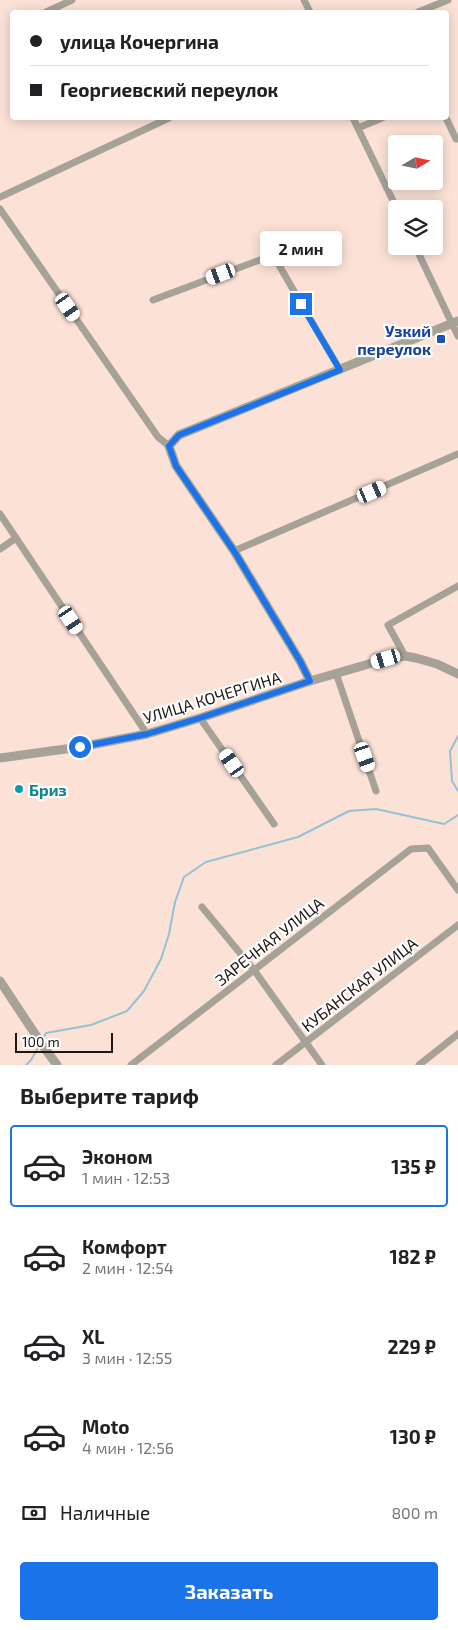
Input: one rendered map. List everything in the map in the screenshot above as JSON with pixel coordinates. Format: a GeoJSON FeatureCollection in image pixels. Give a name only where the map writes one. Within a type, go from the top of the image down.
{"type":"FeatureCollection","features":[{"type":"Feature","properties":{"kind":"street"},"geometry":{"type":"LineString","coordinates":[[50,10],[72,0]]}},
{"type":"Feature","properties":{"kind":"street"},"geometry":{"type":"LineString","coordinates":[[423,10],[448,0]]}},
{"type":"Feature","properties":{"kind":"street"},"geometry":{"type":"LineString","coordinates":[[0,197],[166,120]]}},
{"type":"Feature","properties":{"kind":"street"},"geometry":{"type":"LineString","coordinates":[[354,120],[393,200]]}},
{"type":"Feature","properties":{"kind":"street"},"geometry":{"type":"LineString","coordinates":[[358,128],[377,120]]}},
{"type":"Feature","properties":{"kind":"street"},"geometry":{"type":"LineString","coordinates":[[447,120],[458,139]]}},
{"type":"Feature","properties":{"kind":"street"},"geometry":{"type":"LineString","coordinates":[[0,209],[158,437],[169,446],[176,466],[234,551],[310,681]]}},
{"type":"Feature","properties":{"kind":"street"},"geometry":{"type":"LineString","coordinates":[[153,300],[272,255],[340,370]]}},
{"type":"Feature","properties":{"kind":"street"},"geometry":{"type":"LineString","coordinates":[[420,255],[455,322],[458,336]]}},
{"type":"Feature","properties":{"kind":"street"},"geometry":{"type":"LineString","coordinates":[[169,446],[179,435],[455,322]]}},
{"type":"Feature","properties":{"kind":"street"},"geometry":{"type":"LineString","coordinates":[[234,551],[458,454]]}},
{"type":"Feature","properties":{"kind":"street"},"geometry":{"type":"LineString","coordinates":[[0,514],[147,734]]}},
{"type":"Feature","properties":{"kind":"street"},"geometry":{"type":"LineString","coordinates":[[0,548],[16,538]]}},
{"type":"Feature","properties":{"kind":"street"},"geometry":{"type":"LineString","coordinates":[[458,586],[388,624],[405,656],[438,664],[458,674]]}},
{"type":"Feature","properties":{"kind":"street","name":"УЛИЦА КОЧЕРГИНА"},"geometry":{"type":"LineString","coordinates":[[0,758],[80,747],[147,734],[310,681],[386,659],[405,656]]}},
{"type":"Feature","properties":{"kind":"street"},"geometry":{"type":"LineString","coordinates":[[336,674],[376,791]]}},
{"type":"Feature","properties":{"kind":"street"},"geometry":{"type":"LineString","coordinates":[[200,718],[274,824]]}},
{"type":"Feature","properties":{"kind":"street","name":"ЗАРЕЧНАЯ УЛИЦА"},"geometry":{"type":"LineString","coordinates":[[131,1065],[411,849],[428,848],[458,890]]}},
{"type":"Feature","properties":{"kind":"street"},"geometry":{"type":"LineString","coordinates":[[202,907],[254,970],[322,1065]]}},
{"type":"Feature","properties":{"kind":"street","name":"КУБАНСКАЯ УЛИЦА"},"geometry":{"type":"LineString","coordinates":[[276,1065],[458,925]]}},
{"type":"Feature","properties":{"kind":"street"},"geometry":{"type":"LineString","coordinates":[[0,981],[57,1065]]}},
{"type":"Feature","properties":{"kind":"street"},"geometry":{"type":"LineString","coordinates":[[419,1065],[458,1034]]}},
{"type":"Feature","properties":{"kind":"waterway"},"geometry":{"type":"LineString","coordinates":[[458,736],[450,751],[452,781],[458,791]]}},
{"type":"Feature","properties":{"kind":"waterway"},"geometry":{"type":"LineString","coordinates":[[42,1040],[46,1033],[91,1025],[127,1011],[144,991],[161,959],[169,934],[175,902],[184,877],[206,862],[298,837],[349,811],[376,809],[444,824],[458,815]]}},
{"type":"Feature","properties":{"kind":"waterway"},"geometry":{"type":"LineString","coordinates":[[26,1065],[39,1046]]}},
{"type":"Feature","properties":{"kind":"place","name":"Узкий переулок"},"geometry":{"type":"Point","coordinates":[441,339]}},
{"type":"Feature","properties":{"kind":"place","name":"Бриз"},"geometry":{"type":"Point","coordinates":[19,789]}},
{"type":"Feature","properties":{"kind":"route"},"geometry":{"type":"LineString","coordinates":[[80,747],[147,734],[310,681],[234,551],[176,466],[169,446],[179,435],[340,370],[301,304]]}}]}
